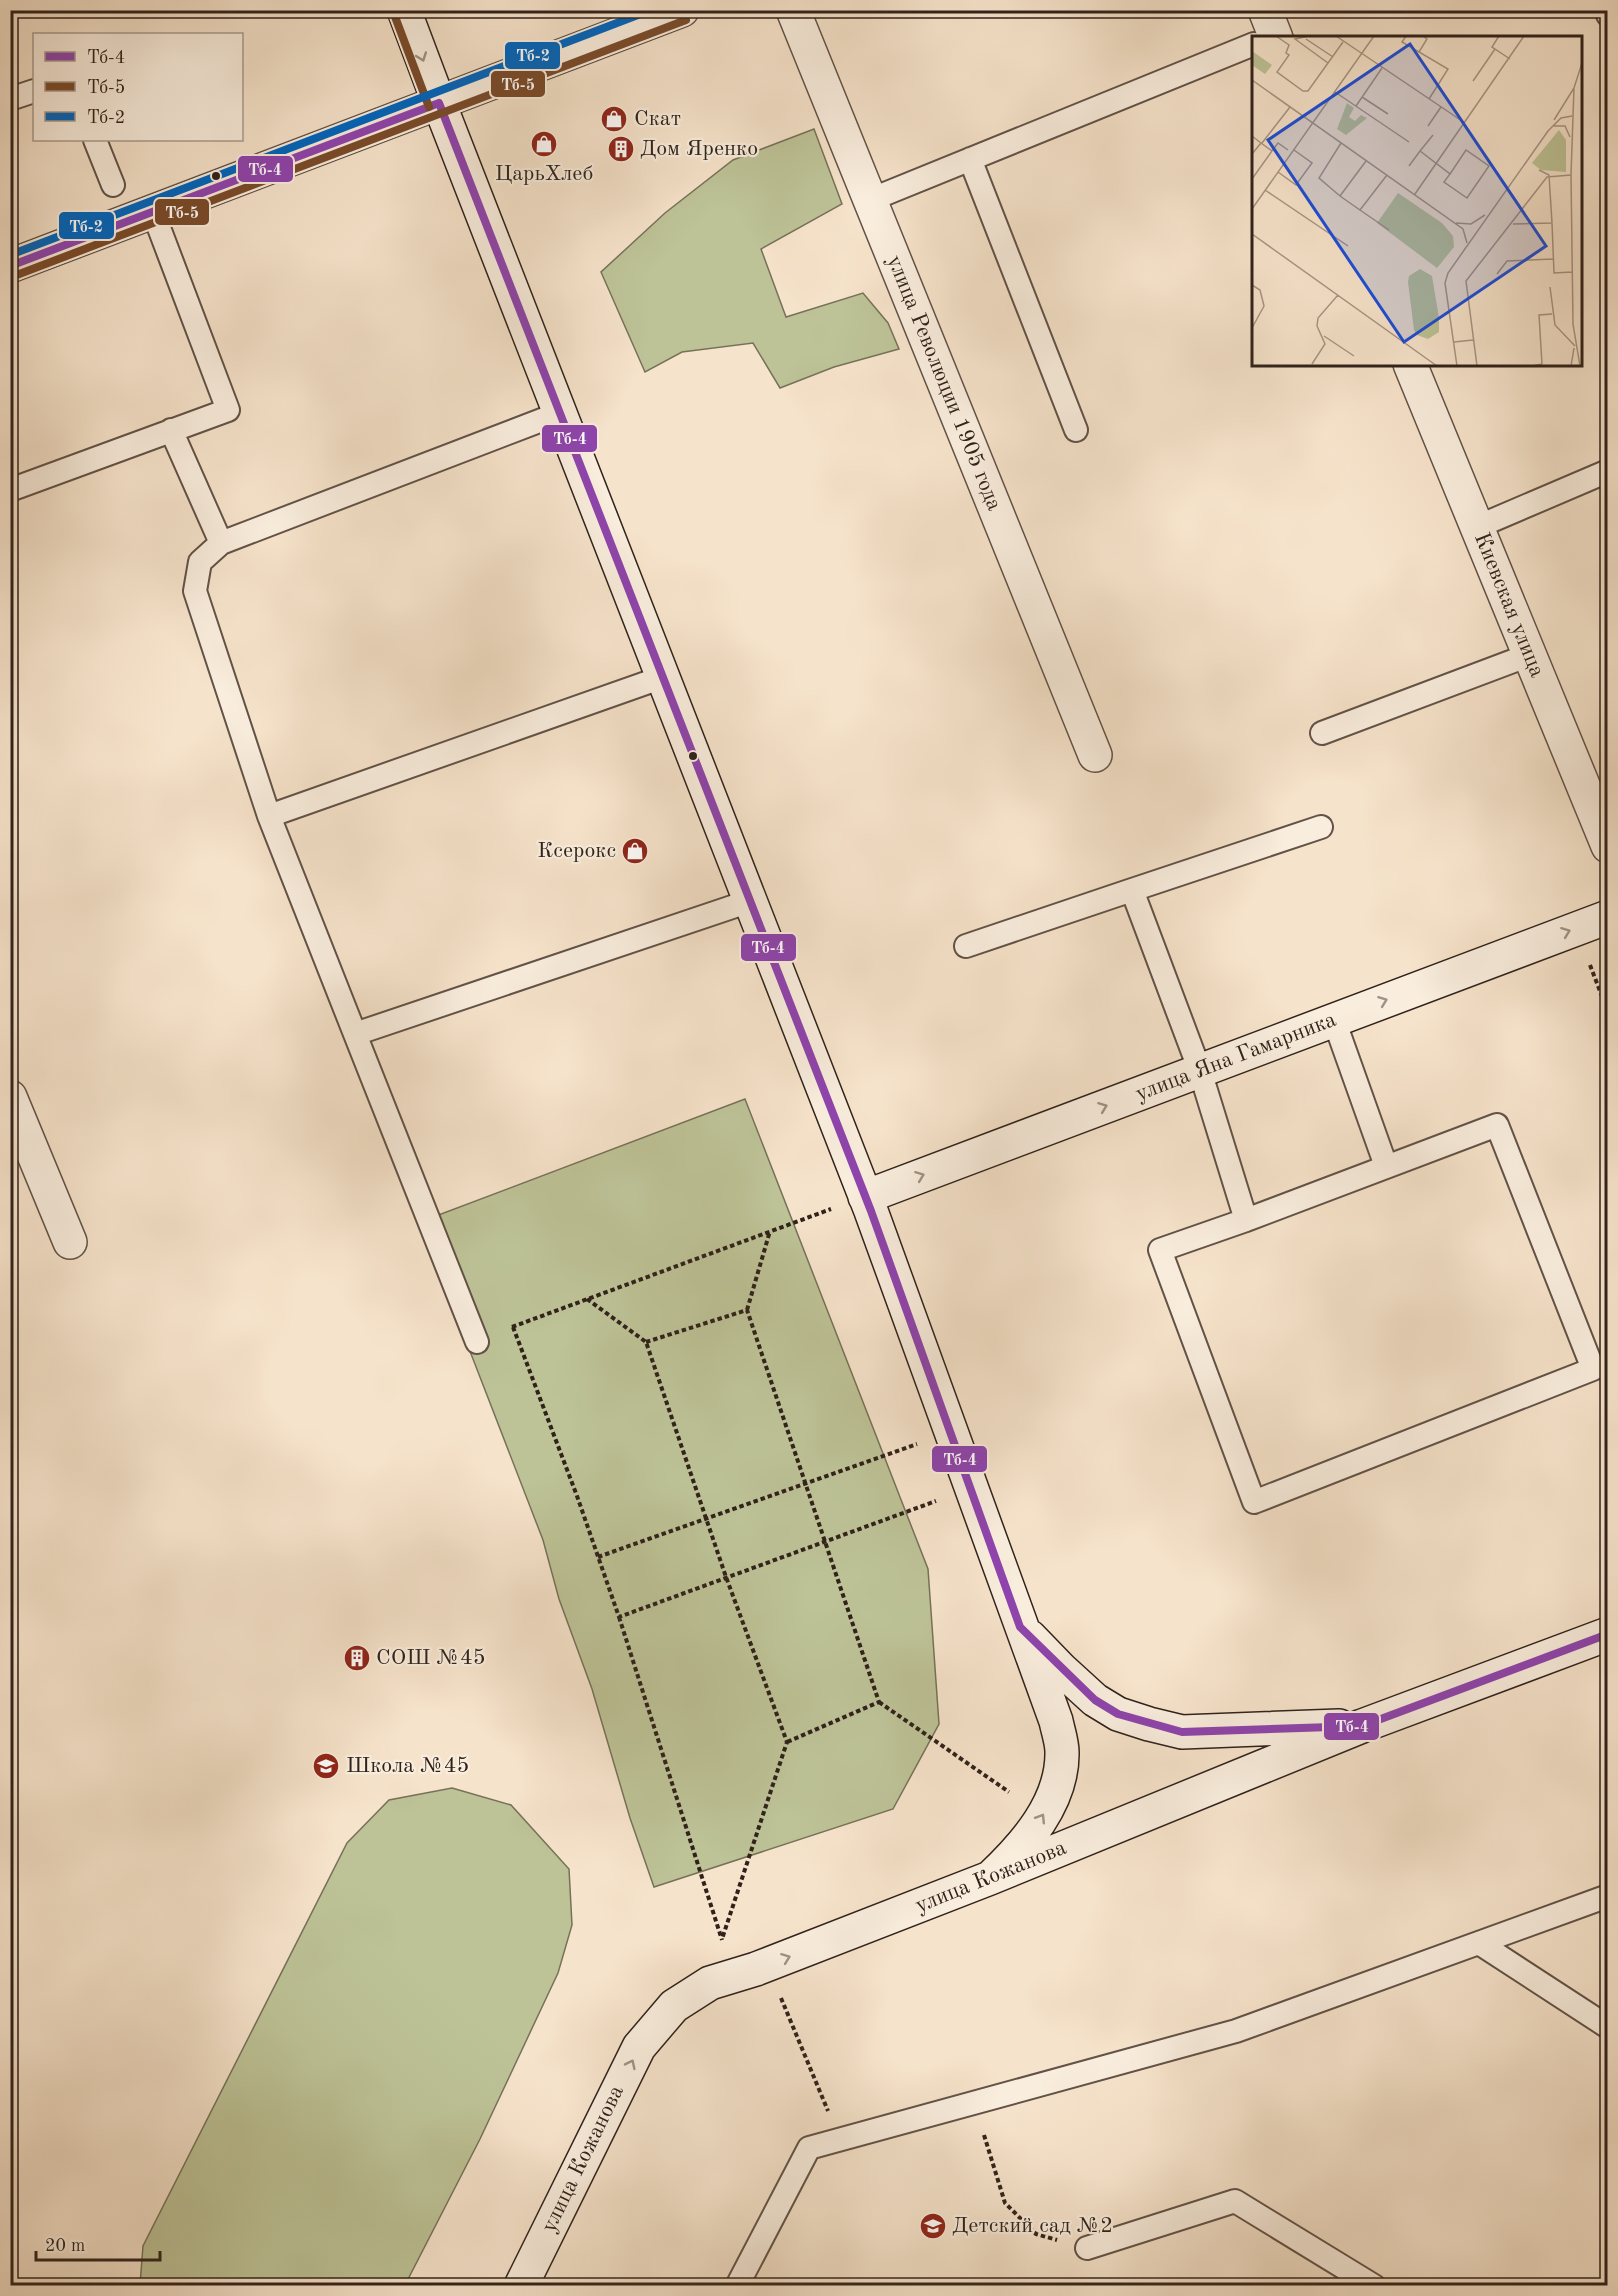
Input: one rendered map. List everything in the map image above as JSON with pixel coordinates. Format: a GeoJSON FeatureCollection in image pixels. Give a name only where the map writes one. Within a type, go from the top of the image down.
{"type":"FeatureCollection","features":[{"type":"Feature","properties":{"kind":"street"},"geometry":{"type":"LineString","coordinates":[[404,10],[865,1197],[1056,1721],[1062,1754],[1058,1776],[1048,1806],[1027,1840],[990,1878]]}},
{"type":"Feature","properties":{"kind":"street"},"geometry":{"type":"LineString","coordinates":[[10,266],[682,10]]}},
{"type":"Feature","properties":{"kind":"street","name":"улица Революции 1905 года"},"geometry":{"type":"LineString","coordinates":[[793,10],[1095,755]]}},
{"type":"Feature","properties":{"kind":"street","name":"Киевская улица"},"geometry":{"type":"LineString","coordinates":[[1411,366],[1608,846]]}},
{"type":"Feature","properties":{"kind":"street","name":"улица Яна Гамарника"},"geometry":{"type":"LineString","coordinates":[[865,1197],[1608,917]]}},
{"type":"Feature","properties":{"kind":"street"},"geometry":{"type":"LineString","coordinates":[[10,1097],[70,1242]]}},
{"type":"Feature","properties":{"kind":"street"},"geometry":{"type":"LineString","coordinates":[[1020,1627],[1095,1700],[1118,1714],[1149,1724],[1182,1732],[1362,1725]]}},
{"type":"Feature","properties":{"kind":"street","name":"улица Кожанова"},"geometry":{"type":"LineString","coordinates":[[521,2286],[639,2048],[674,2006],[710,1983],[756,1969],[990,1878],[1362,1725],[1608,1634]]}},
{"type":"Feature","properties":{"kind":"lane"},"geometry":{"type":"LineString","coordinates":[[1606,10],[1608,15]]}},
{"type":"Feature","properties":{"kind":"lane"},"geometry":{"type":"LineString","coordinates":[[870,200],[1252,40]]}},
{"type":"Feature","properties":{"kind":"lane"},"geometry":{"type":"LineString","coordinates":[[10,99],[33,91]]}},
{"type":"Feature","properties":{"kind":"lane"},"geometry":{"type":"LineString","coordinates":[[95,141],[112,185]]}},
{"type":"Feature","properties":{"kind":"lane"},"geometry":{"type":"LineString","coordinates":[[970,159],[1076,430]]}},
{"type":"Feature","properties":{"kind":"lane"},"geometry":{"type":"LineString","coordinates":[[10,490],[228,410],[153,212]]}},
{"type":"Feature","properties":{"kind":"lane"},"geometry":{"type":"LineString","coordinates":[[477,1342],[269,816],[195,591],[200,562],[222,543],[560,413]]}},
{"type":"Feature","properties":{"kind":"lane"},"geometry":{"type":"LineString","coordinates":[[171,430],[222,543]]}},
{"type":"Feature","properties":{"kind":"lane"},"geometry":{"type":"LineString","coordinates":[[1477,527],[1608,471]]}},
{"type":"Feature","properties":{"kind":"lane"},"geometry":{"type":"LineString","coordinates":[[1322,733],[1529,655]]}},
{"type":"Feature","properties":{"kind":"lane"},"geometry":{"type":"LineString","coordinates":[[269,816],[663,676]]}},
{"type":"Feature","properties":{"kind":"lane"},"geometry":{"type":"LineString","coordinates":[[966,946],[1321,826]]}},
{"type":"Feature","properties":{"kind":"lane"},"geometry":{"type":"LineString","coordinates":[[1132,890],[1200,1071],[1246,1220]]}},
{"type":"Feature","properties":{"kind":"lane"},"geometry":{"type":"LineString","coordinates":[[355,1034],[750,901]]}},
{"type":"Feature","properties":{"kind":"lane"},"geometry":{"type":"LineString","coordinates":[[1334,1020],[1386,1166]]}},
{"type":"Feature","properties":{"kind":"lane"},"geometry":{"type":"LineString","coordinates":[[1497,1125],[1593,1369],[1254,1502],[1160,1250],[1246,1220],[1497,1125]]}},
{"type":"Feature","properties":{"kind":"lane"},"geometry":{"type":"LineString","coordinates":[[738,2286],[809,2148],[1236,2031],[1608,1896]]}},
{"type":"Feature","properties":{"kind":"lane"},"geometry":{"type":"LineString","coordinates":[[1479,1943],[1608,2026]]}},
{"type":"Feature","properties":{"kind":"lane"},"geometry":{"type":"LineString","coordinates":[[1088,2248],[1235,2201],[1374,2286]]}},
{"type":"Feature","properties":{"kind":"path"},"geometry":{"type":"LineString","coordinates":[[1589,962],[1608,1012]]}},
{"type":"Feature","properties":{"kind":"path"},"geometry":{"type":"LineString","coordinates":[[477,1342],[865,1197]]}},
{"type":"Feature","properties":{"kind":"path"},"geometry":{"type":"LineString","coordinates":[[770,1231],[747,1310],[879,1702],[1009,1792]]}},
{"type":"Feature","properties":{"kind":"path"},"geometry":{"type":"LineString","coordinates":[[513,1327],[578,1496],[722,1939],[787,1742],[726,1576],[646,1342],[587,1299]]}},
{"type":"Feature","properties":{"kind":"path"},"geometry":{"type":"LineString","coordinates":[[646,1342],[747,1310]]}},
{"type":"Feature","properties":{"kind":"path"},"geometry":{"type":"LineString","coordinates":[[598,1557],[805,1482],[927,1441]]}},
{"type":"Feature","properties":{"kind":"path"},"geometry":{"type":"LineString","coordinates":[[618,1617],[936,1501]]}},
{"type":"Feature","properties":{"kind":"path"},"geometry":{"type":"LineString","coordinates":[[787,1742],[879,1702]]}},
{"type":"Feature","properties":{"kind":"path"},"geometry":{"type":"LineString","coordinates":[[780,1995],[839,2140]]}},
{"type":"Feature","properties":{"kind":"path"},"geometry":{"type":"LineString","coordinates":[[975,2103],[1005,2203],[1036,2234],[1088,2248]]}},
{"type":"Feature","properties":{"kind":"green space"},"geometry":{"type":"Polygon","coordinates":[[[814,129],[842,204],[761,249],[786,317],[863,293],[888,323],[899,349],[834,367],[780,388],[753,343],[682,352],[645,372],[601,272],[665,213],[733,160],[814,129]]]}},
{"type":"Feature","properties":{"kind":"green space"},"geometry":{"type":"Polygon","coordinates":[[[745,1099],[928,1569],[939,1724],[893,1809],[654,1887],[630,1818],[592,1689],[559,1599],[543,1540],[420,1222],[745,1099]]]}},
{"type":"Feature","properties":{"kind":"green space"},"geometry":{"type":"Polygon","coordinates":[[[452,1788],[511,1805],[569,1869],[572,1925],[558,1973],[480,2139],[405,2285],[140,2285],[143,2246],[347,1843],[389,1800],[452,1788]]]}},
{"type":"Feature","properties":{"kind":"transit line","name":"Тб-2"},"geometry":{"type":"LineString","coordinates":[[10,255],[651,10]]}},
{"type":"Feature","properties":{"kind":"transit line","name":"Тб-5"},"geometry":{"type":"LineString","coordinates":[[394,14],[429,107]]}},
{"type":"Feature","properties":{"kind":"transit line","name":"Тб-5"},"geometry":{"type":"LineString","coordinates":[[14,276],[686,20]]}},
{"type":"Feature","properties":{"kind":"transit line","name":"Тб-4"},"geometry":{"type":"LineString","coordinates":[[10,266],[439,103],[871,1211],[1020,1627],[1095,1700],[1118,1714],[1182,1732],[1362,1726],[1608,1634]]}},
{"type":"Feature","properties":{"kind":"place","name":"Скат"},"geometry":{"type":"Point","coordinates":[614,119]}},
{"type":"Feature","properties":{"kind":"place","name":"ЦарьХлеб"},"geometry":{"type":"Point","coordinates":[544,144]}},
{"type":"Feature","properties":{"kind":"place","name":"Дом Яренко"},"geometry":{"type":"Point","coordinates":[621,149]}},
{"type":"Feature","properties":{"kind":"place","name":"Ксерокс"},"geometry":{"type":"Point","coordinates":[635,851]}},
{"type":"Feature","properties":{"kind":"place","name":"СОШ №45"},"geometry":{"type":"Point","coordinates":[357,1658]}},
{"type":"Feature","properties":{"kind":"place","name":"Школа №45"},"geometry":{"type":"Point","coordinates":[326,1766]}},
{"type":"Feature","properties":{"kind":"place","name":"Детский сад №2"},"geometry":{"type":"Point","coordinates":[933,2226]}}]}
